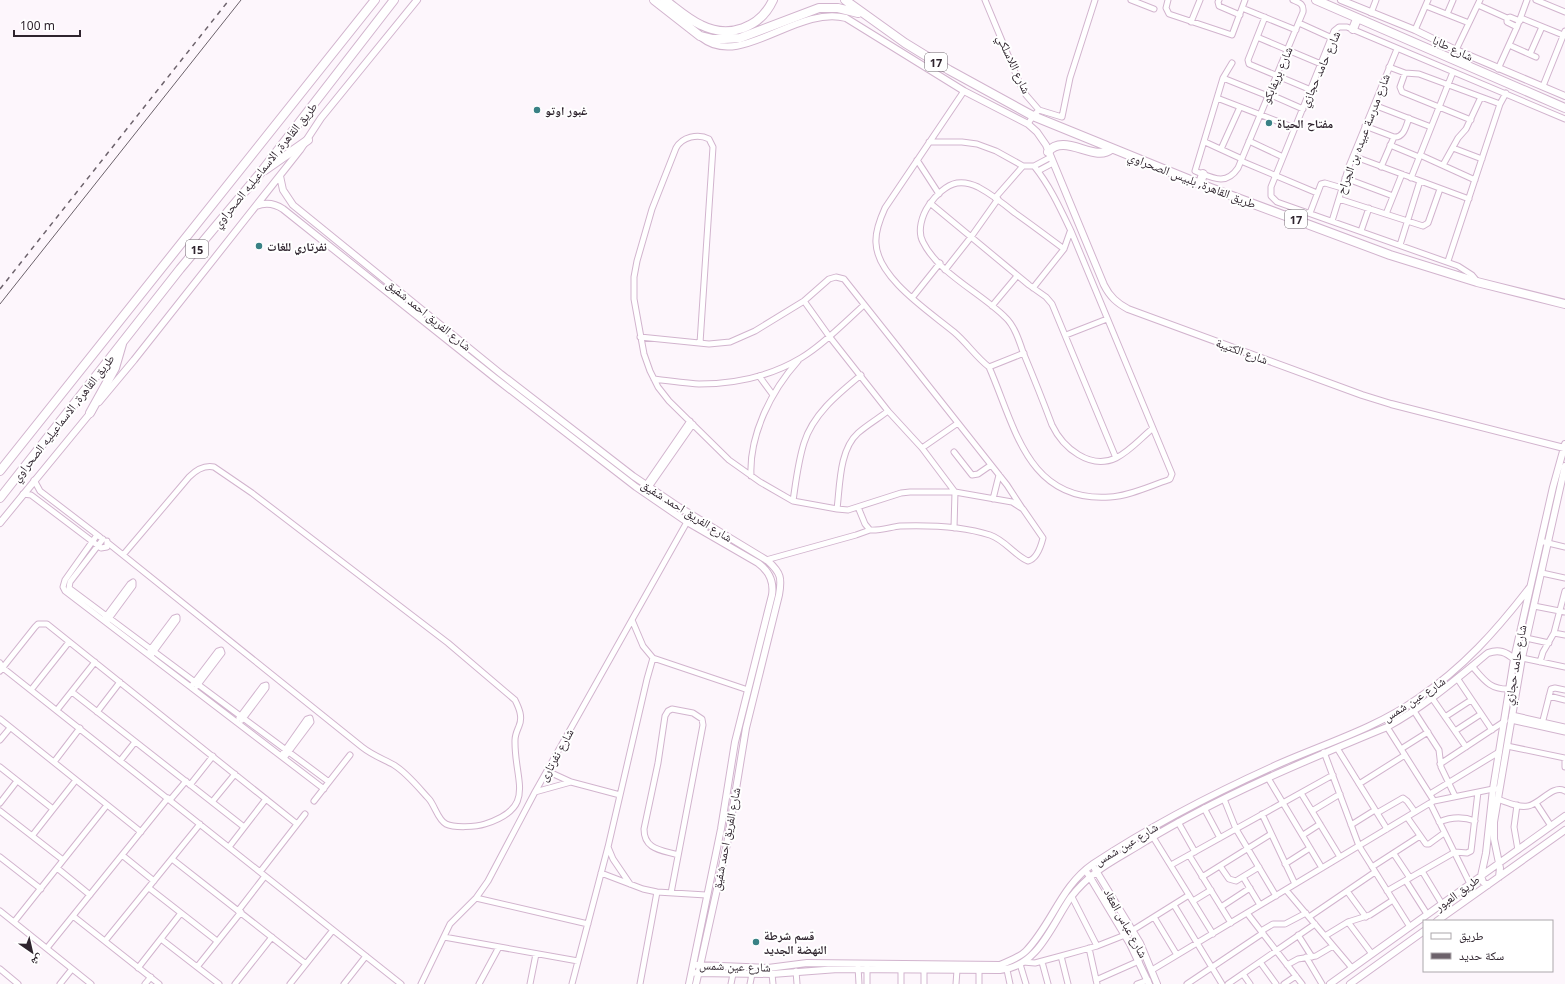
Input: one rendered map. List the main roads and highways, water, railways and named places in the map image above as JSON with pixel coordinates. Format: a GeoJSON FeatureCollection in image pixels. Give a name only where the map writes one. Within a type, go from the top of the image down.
{"type":"FeatureCollection","features":[{"type":"Feature","properties":{"kind":"highway","name":"طريق القاهرة, الاسماعيليه الصحراوي"},"geometry":{"type":"LineString","coordinates":[[0,471],[375,0]]}},
{"type":"Feature","properties":{"kind":"highway","name":"طريق القاهرة, الاسماعيليه الصحراوي"},"geometry":{"type":"LineString","coordinates":[[0,498],[180,269],[261,172],[394,0]]}},
{"type":"Feature","properties":{"kind":"highway"},"geometry":{"type":"LineString","coordinates":[[654,0],[700,36],[724,40],[740,38],[823,8],[844,9],[866,16]]}},
{"type":"Feature","properties":{"kind":"highway"},"geometry":{"type":"LineString","coordinates":[[665,0],[700,25],[714,30],[730,31],[740,30],[755,23],[767,11],[773,0]]}},
{"type":"Feature","properties":{"kind":"highway","name":"طريق القاهرة, بلبيس الصحراوي"},"geometry":{"type":"LineString","coordinates":[[844,0],[905,43],[949,70],[1111,148],[1200,184],[1390,255],[1478,282],[1565,304]]}},
{"type":"Feature","properties":{"kind":"highway"},"geometry":{"type":"LineString","coordinates":[[1316,0],[1357,19],[1564,107]]}},
{"type":"Feature","properties":{"kind":"highway"},"geometry":{"type":"LineString","coordinates":[[1353,29],[1357,19]]}},
{"type":"Feature","properties":{"kind":"highway"},"geometry":{"type":"LineString","coordinates":[[261,172],[308,140]]}},
{"type":"Feature","properties":{"kind":"highway"},"geometry":{"type":"LineString","coordinates":[[1051,157],[1054,146],[1062,145],[1099,152],[1107,151],[1111,148]]}},
{"type":"Feature","properties":{"kind":"highway"},"geometry":{"type":"LineString","coordinates":[[1199,172],[1200,184]]}},
{"type":"Feature","properties":{"kind":"highway"},"geometry":{"type":"LineString","coordinates":[[90,413],[115,368],[122,342]]}},
{"type":"Feature","properties":{"kind":"tram line"},"geometry":{"type":"LineString","coordinates":[[0,304],[241,0]]}},
{"type":"Feature","properties":{"kind":"railway"},"geometry":{"type":"LineString","coordinates":[[0,289],[229,0]]}},
{"type":"Feature","properties":{"kind":"place","name":"غبور اوتو"},"geometry":{"type":"Point","coordinates":[537,110]}},
{"type":"Feature","properties":{"kind":"place","name":"مفتاح الحياة"},"geometry":{"type":"Point","coordinates":[1269,123]}},
{"type":"Feature","properties":{"kind":"place","name":"نفرتاري للغات"},"geometry":{"type":"Point","coordinates":[259,246]}},
{"type":"Feature","properties":{"kind":"place","name":"قسم شرطة النهضة الجديد"},"geometry":{"type":"Point","coordinates":[756,942]}}]}
